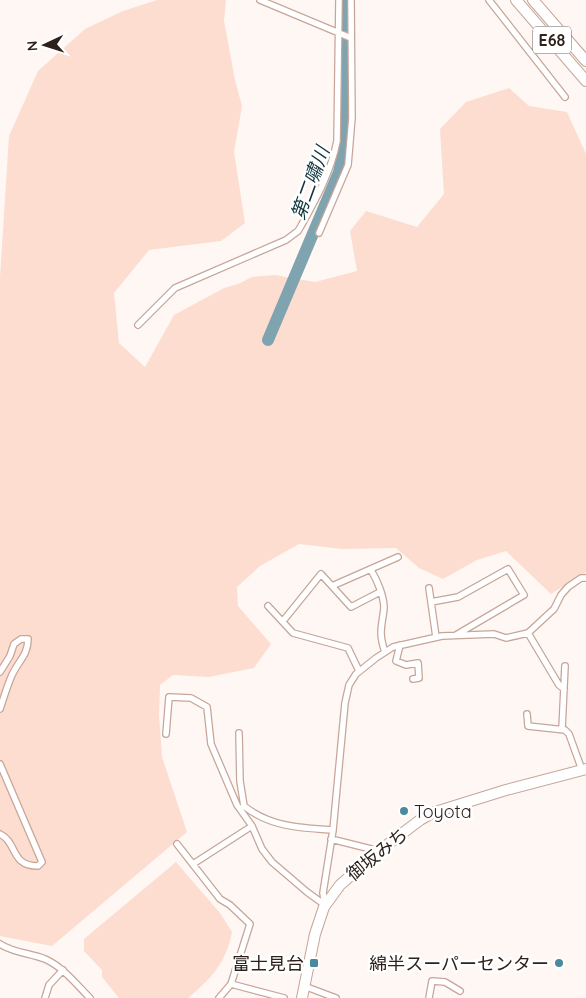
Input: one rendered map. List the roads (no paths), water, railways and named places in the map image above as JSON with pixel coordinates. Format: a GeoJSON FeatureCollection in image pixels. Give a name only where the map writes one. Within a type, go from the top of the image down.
{"type":"FeatureCollection","features":[{"type":"Feature","properties":{"kind":"highway","name":"E68"},"geometry":{"type":"LineString","coordinates":[[516,0],[586,81]]}},
{"type":"Feature","properties":{"kind":"highway","name":"E68"},"geometry":{"type":"LineString","coordinates":[[533,0],[586,61]]}},
{"type":"Feature","properties":{"kind":"highway","name":"御坂みち"},"geometry":{"type":"LineString","coordinates":[[302,998],[315,934],[326,905],[340,885],[380,851],[432,813],[584,770]]}},
{"type":"Feature","properties":{"kind":"street"},"geometry":{"type":"LineString","coordinates":[[260,0],[350,37]]}},
{"type":"Feature","properties":{"kind":"street"},"geometry":{"type":"LineString","coordinates":[[138,325],[175,288],[286,240],[298,231],[321,188],[334,154],[338,132],[339,0]]}},
{"type":"Feature","properties":{"kind":"street"},"geometry":{"type":"LineString","coordinates":[[319,233],[348,164],[350,153],[352,118],[351,0]]}},
{"type":"Feature","properties":{"kind":"street"},"geometry":{"type":"LineString","coordinates":[[489,0],[565,97]]}},
{"type":"Feature","properties":{"kind":"street"},"geometry":{"type":"LineString","coordinates":[[332,586],[398,558]]}},
{"type":"Feature","properties":{"kind":"street"},"geometry":{"type":"LineString","coordinates":[[431,602],[458,597],[508,569],[524,595],[454,636]]}},
{"type":"Feature","properties":{"kind":"street"},"geometry":{"type":"LineString","coordinates":[[371,570],[384,606],[380,625],[381,640],[385,652]]}},
{"type":"Feature","properties":{"kind":"street"},"geometry":{"type":"LineString","coordinates":[[283,620],[321,574],[351,607],[380,592]]}},
{"type":"Feature","properties":{"kind":"street"},"geometry":{"type":"LineString","coordinates":[[326,905],[323,893],[333,830],[345,703],[349,686],[359,671],[385,652],[400,645],[436,637],[494,634],[506,638],[528,633],[554,609],[561,595],[568,587],[581,578],[586,578]]}},
{"type":"Feature","properties":{"kind":"street"},"geometry":{"type":"LineString","coordinates":[[429,588],[436,637]]}},
{"type":"Feature","properties":{"kind":"street"},"geometry":{"type":"LineString","coordinates":[[268,606],[294,633],[348,648],[359,671]]}},
{"type":"Feature","properties":{"kind":"street"},"geometry":{"type":"LineString","coordinates":[[528,633],[559,685],[564,689]]}},
{"type":"Feature","properties":{"kind":"street"},"geometry":{"type":"LineString","coordinates":[[0,672],[10,656],[14,644],[21,639],[28,640],[28,650],[19,661],[12,675],[0,709]]}},
{"type":"Feature","properties":{"kind":"street"},"geometry":{"type":"LineString","coordinates":[[400,645],[396,661],[406,664],[418,663],[419,678],[413,679]]}},
{"type":"Feature","properties":{"kind":"street"},"geometry":{"type":"LineString","coordinates":[[562,729],[565,666]]}},
{"type":"Feature","properties":{"kind":"street"},"geometry":{"type":"LineString","coordinates":[[166,734],[169,697],[190,698],[206,707],[212,744],[238,805],[252,826],[262,849],[272,862],[307,892],[326,905]]}},
{"type":"Feature","properties":{"kind":"street"},"geometry":{"type":"LineString","coordinates":[[527,714],[528,726],[565,730],[569,734],[584,770]]}},
{"type":"Feature","properties":{"kind":"street"},"geometry":{"type":"LineString","coordinates":[[239,733],[240,781],[244,806],[266,820],[285,826],[333,830]]}},
{"type":"Feature","properties":{"kind":"street"},"geometry":{"type":"LineString","coordinates":[[0,764],[42,862],[38,866],[29,866],[18,859],[6,837],[0,834]]}},
{"type":"Feature","properties":{"kind":"street"},"geometry":{"type":"LineString","coordinates":[[193,864],[252,826]]}},
{"type":"Feature","properties":{"kind":"street"},"geometry":{"type":"LineString","coordinates":[[331,839],[380,851]]}},
{"type":"Feature","properties":{"kind":"street"},"geometry":{"type":"LineString","coordinates":[[177,844],[220,899],[230,905],[250,924],[231,984],[219,998]]}},
{"type":"Feature","properties":{"kind":"street"},"geometry":{"type":"LineString","coordinates":[[0,944],[6,948],[46,959],[63,970],[89,998]]}},
{"type":"Feature","properties":{"kind":"street"},"geometry":{"type":"LineString","coordinates":[[45,998],[49,985],[63,970]]}},
{"type":"Feature","properties":{"kind":"street"},"geometry":{"type":"LineString","coordinates":[[429,998],[432,981],[445,982],[460,991]]}},
{"type":"Feature","properties":{"kind":"street"},"geometry":{"type":"LineString","coordinates":[[231,984],[284,998]]}},
{"type":"Feature","properties":{"kind":"street"},"geometry":{"type":"LineString","coordinates":[[304,986],[336,998]]}},
{"type":"Feature","properties":{"kind":"waterway","name":"第二嘯川"},"geometry":{"type":"LineString","coordinates":[[268,340],[339,172],[345,139],[347,103],[346,34],[342,0]]}},
{"type":"Feature","properties":{"kind":"place","name":"Toyota"},"geometry":{"type":"Point","coordinates":[404,811]}},
{"type":"Feature","properties":{"kind":"place","name":"富士見台"},"geometry":{"type":"Point","coordinates":[314,963]}},
{"type":"Feature","properties":{"kind":"place","name":"綿半スーパーセンター"},"geometry":{"type":"Point","coordinates":[559,963]}}]}
